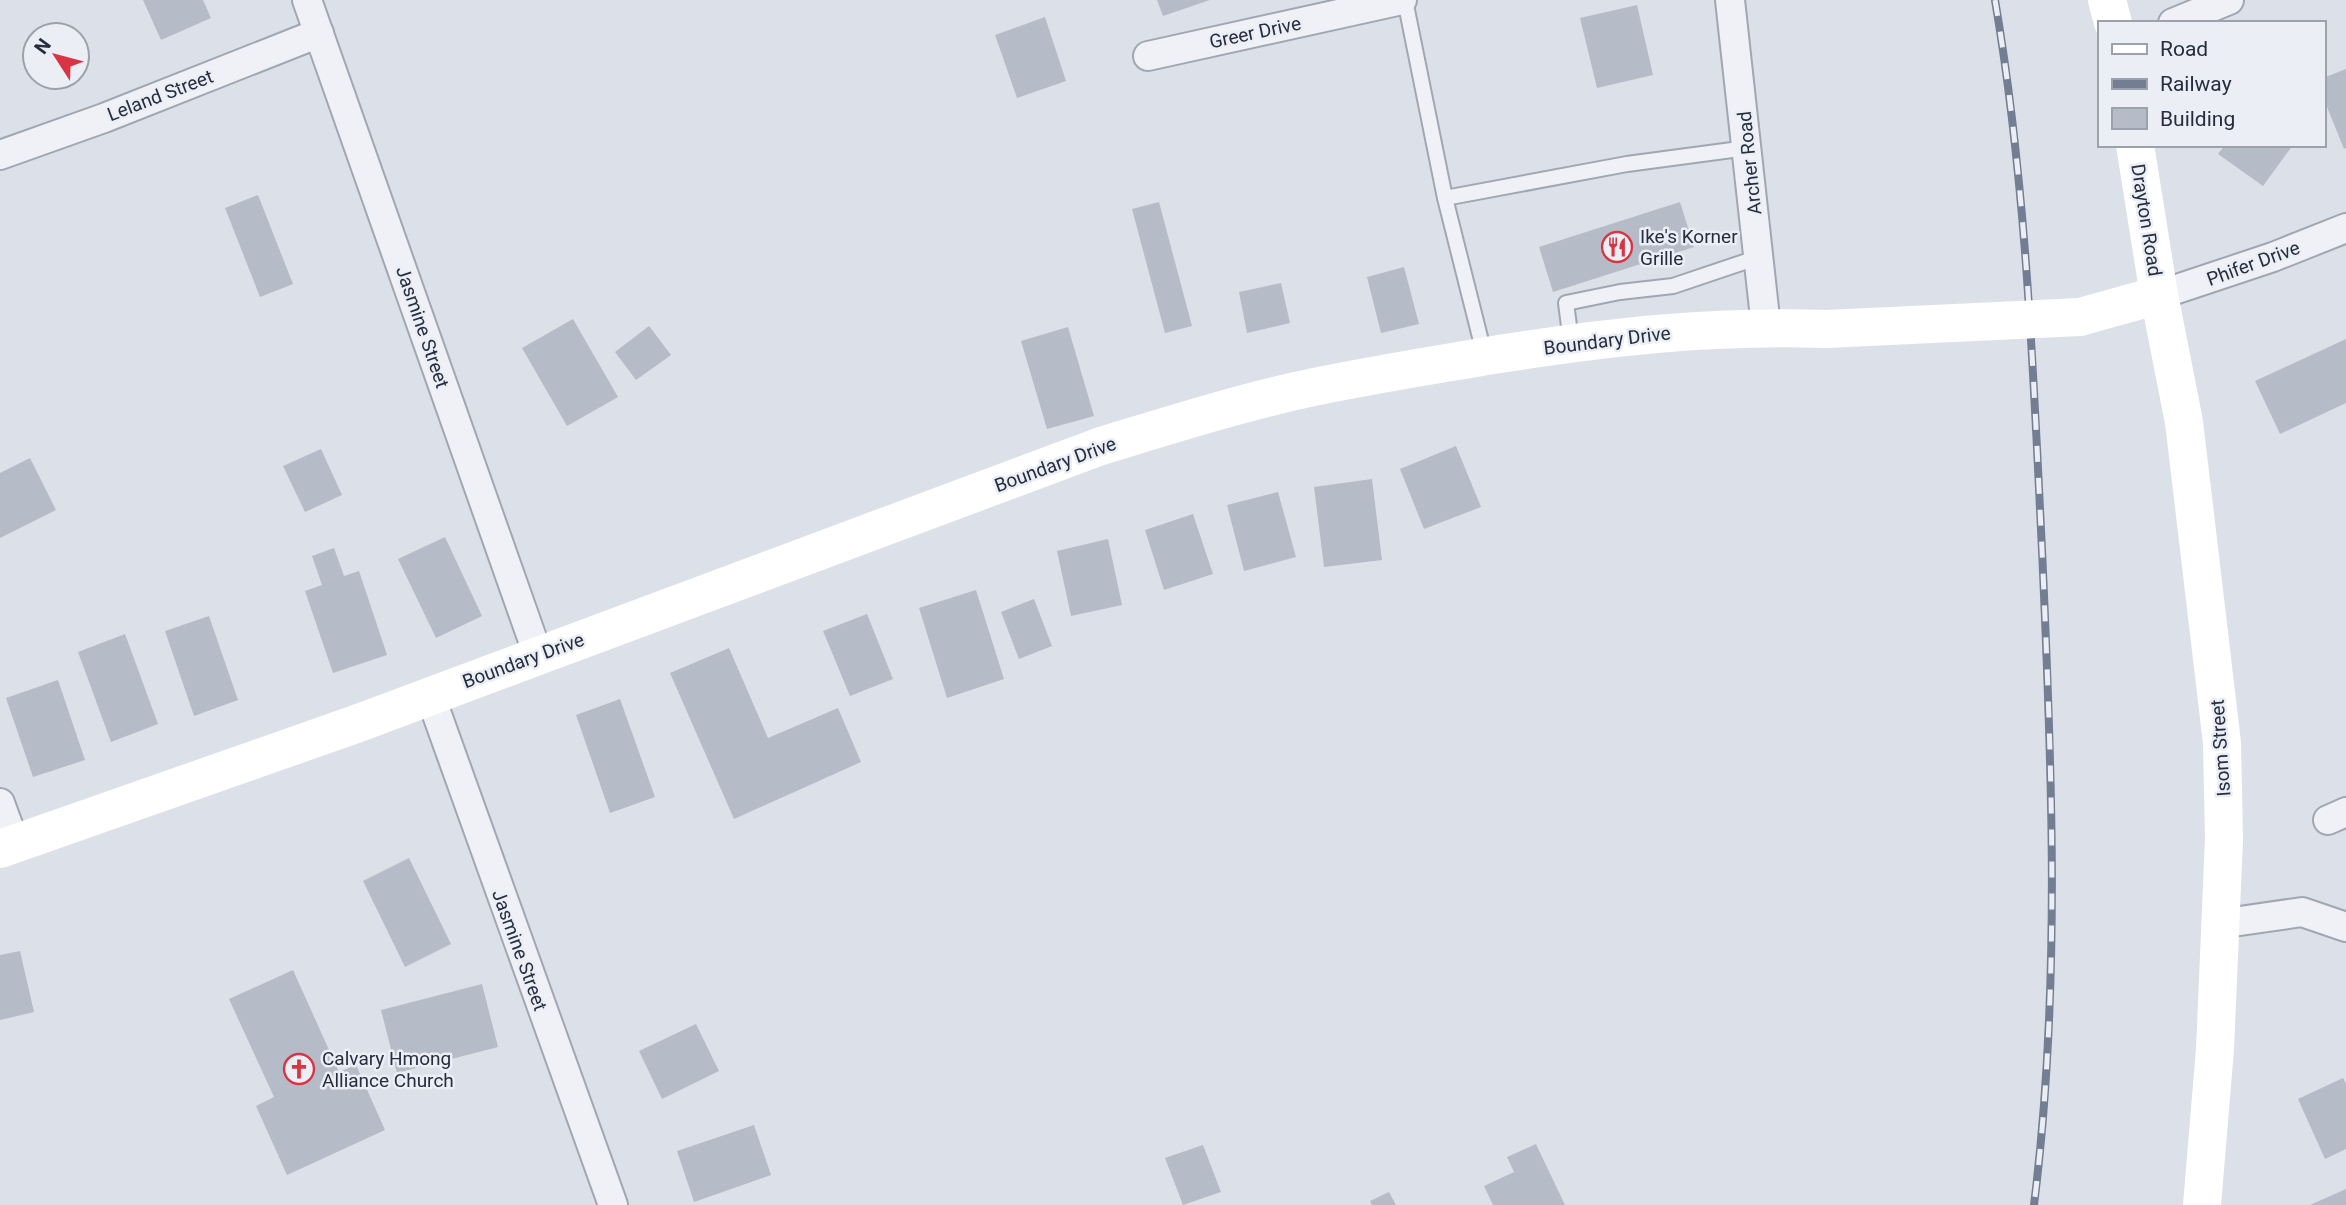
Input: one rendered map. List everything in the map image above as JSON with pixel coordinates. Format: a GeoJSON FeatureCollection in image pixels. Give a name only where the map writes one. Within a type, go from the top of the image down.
{"type":"FeatureCollection","features":[{"type":"Feature","properties":{"kind":"street","name":"Jasmine Street"},"geometry":{"type":"LineString","coordinates":[[307,0],[538,655]]}},
{"type":"Feature","properties":{"kind":"street","name":"Greer Drive"},"geometry":{"type":"LineString","coordinates":[[1148,55],[1404,0]]}},
{"type":"Feature","properties":{"kind":"street","name":"Archer Road"},"geometry":{"type":"LineString","coordinates":[[1730,0],[1766,327]]}},
{"type":"Feature","properties":{"kind":"street"},"geometry":{"type":"LineString","coordinates":[[2107,0],[2112,21]]}},
{"type":"Feature","properties":{"kind":"street"},"geometry":{"type":"LineString","coordinates":[[2178,21],[2229,0]]}},
{"type":"Feature","properties":{"kind":"street","name":"Leland Street"},"geometry":{"type":"LineString","coordinates":[[0,155],[319,33]]}},
{"type":"Feature","properties":{"kind":"street","name":"Drayton Road"},"geometry":{"type":"LineString","coordinates":[[2135,147],[2159,295]]}},
{"type":"Feature","properties":{"kind":"street","name":"Phifer Drive"},"geometry":{"type":"LineString","coordinates":[[2159,295],[2273,257],[2346,228]]}},
{"type":"Feature","properties":{"kind":"street","name":"Boundary Drive"},"geometry":{"type":"LineString","coordinates":[[8,846],[356,724],[1101,446],[1199,416],[1299,390],[1384,373],[1649,333],[1766,327],[1826,329],[2080,317],[2159,295]]}},
{"type":"Feature","properties":{"kind":"street","name":"Isom Street"},"geometry":{"type":"LineString","coordinates":[[2159,295],[2184,422],[2222,743],[2224,839],[2215,1049],[2202,1205]]}},
{"type":"Feature","properties":{"kind":"street","name":"Jasmine Street"},"geometry":{"type":"LineString","coordinates":[[430,695],[612,1205]]}},
{"type":"Feature","properties":{"kind":"street"},"geometry":{"type":"LineString","coordinates":[[0,803],[8,846]]}},
{"type":"Feature","properties":{"kind":"street"},"geometry":{"type":"LineString","coordinates":[[2219,924],[2302,912],[2346,927]]}},
{"type":"Feature","properties":{"kind":"lane"},"geometry":{"type":"LineString","coordinates":[[1404,0],[1445,198],[1485,357]]}},
{"type":"Feature","properties":{"kind":"lane"},"geometry":{"type":"LineString","coordinates":[[1445,198],[1627,164],[1747,148]]}},
{"type":"Feature","properties":{"kind":"lane"},"geometry":{"type":"LineString","coordinates":[[1572,343],[1566,303],[1620,292],[1673,286],[1759,257]]}},
{"type":"Feature","properties":{"kind":"building"},"geometry":{"type":"Polygon","coordinates":[[[143,0],[203,0],[211,18],[161,40],[143,0]]]}},
{"type":"Feature","properties":{"kind":"building"},"geometry":{"type":"Polygon","coordinates":[[[1157,0],[1210,0],[1163,16],[1157,0]]]}},
{"type":"Feature","properties":{"kind":"building"},"geometry":{"type":"Polygon","coordinates":[[[1637,5],[1653,75],[1597,88],[1580,18],[1637,5]]]}},
{"type":"Feature","properties":{"kind":"building"},"geometry":{"type":"Polygon","coordinates":[[[1045,17],[1066,81],[1017,98],[995,35],[1045,17]]]}},
{"type":"Feature","properties":{"kind":"building"},"geometry":{"type":"Polygon","coordinates":[[[2346,69],[2344,149],[2325,102],[2325,77],[2346,69]]]}},
{"type":"Feature","properties":{"kind":"building"},"geometry":{"type":"Polygon","coordinates":[[[2223,147],[2292,147],[2263,186],[2218,154],[2223,147]]]}},
{"type":"Feature","properties":{"kind":"building"},"geometry":{"type":"Polygon","coordinates":[[[258,195],[293,284],[260,297],[225,208],[258,195]]]}},
{"type":"Feature","properties":{"kind":"building"},"geometry":{"type":"Polygon","coordinates":[[[1159,202],[1192,326],[1165,333],[1132,209],[1159,202]]]}},
{"type":"Feature","properties":{"kind":"building","name":"Ike's Korner Grille"},"geometry":{"type":"Polygon","coordinates":[[[1680,202],[1694,247],[1553,292],[1539,247],[1680,202]]]}},
{"type":"Feature","properties":{"kind":"building"},"geometry":{"type":"Polygon","coordinates":[[[1404,267],[1419,324],[1381,333],[1367,277],[1404,267]]]}},
{"type":"Feature","properties":{"kind":"building"},"geometry":{"type":"Polygon","coordinates":[[[1281,283],[1290,323],[1247,333],[1239,292],[1281,283]]]}},
{"type":"Feature","properties":{"kind":"building"},"geometry":{"type":"Polygon","coordinates":[[[573,319],[618,397],[567,426],[522,348],[573,319]]]}},
{"type":"Feature","properties":{"kind":"building"},"geometry":{"type":"Polygon","coordinates":[[[649,326],[671,355],[636,380],[615,352],[649,326]]]}},
{"type":"Feature","properties":{"kind":"building"},"geometry":{"type":"Polygon","coordinates":[[[1068,327],[1094,416],[1047,429],[1021,341],[1068,327]]]}},
{"type":"Feature","properties":{"kind":"building"},"geometry":{"type":"Polygon","coordinates":[[[2346,339],[2346,403],[2280,434],[2255,381],[2346,339]]]}},
{"type":"Feature","properties":{"kind":"building"},"geometry":{"type":"Polygon","coordinates":[[[1456,446],[1481,507],[1424,529],[1400,469],[1456,446]]]}},
{"type":"Feature","properties":{"kind":"building"},"geometry":{"type":"Polygon","coordinates":[[[321,449],[342,495],[305,512],[283,466],[321,449]]]}},
{"type":"Feature","properties":{"kind":"building"},"geometry":{"type":"Polygon","coordinates":[[[30,458],[56,510],[0,538],[0,473],[30,458]]]}},
{"type":"Feature","properties":{"kind":"building"},"geometry":{"type":"Polygon","coordinates":[[[1372,479],[1382,560],[1324,567],[1314,487],[1372,479]]]}},
{"type":"Feature","properties":{"kind":"building"},"geometry":{"type":"Polygon","coordinates":[[[1278,492],[1296,557],[1244,571],[1227,505],[1278,492]]]}},
{"type":"Feature","properties":{"kind":"building"},"geometry":{"type":"Polygon","coordinates":[[[1193,514],[1213,574],[1164,590],[1145,530],[1193,514]]]}},
{"type":"Feature","properties":{"kind":"building"},"geometry":{"type":"Polygon","coordinates":[[[445,537],[482,616],[436,638],[398,559],[445,537]]]}},
{"type":"Feature","properties":{"kind":"building"},"geometry":{"type":"Polygon","coordinates":[[[1108,539],[1122,605],[1071,616],[1057,551],[1108,539]]]}},
{"type":"Feature","properties":{"kind":"building"},"geometry":{"type":"Polygon","coordinates":[[[334,548],[344,576],[359,571],[387,655],[333,673],[305,591],[322,585],[312,556],[334,548]]]}},
{"type":"Feature","properties":{"kind":"building"},"geometry":{"type":"Polygon","coordinates":[[[976,590],[1004,679],[947,698],[919,608],[976,590]]]}},
{"type":"Feature","properties":{"kind":"building"},"geometry":{"type":"Polygon","coordinates":[[[1034,599],[1052,646],[1019,659],[1001,612],[1034,599]]]}},
{"type":"Feature","properties":{"kind":"building"},"geometry":{"type":"Polygon","coordinates":[[[867,614],[893,679],[850,696],[823,631],[867,614]]]}},
{"type":"Feature","properties":{"kind":"building"},"geometry":{"type":"Polygon","coordinates":[[[209,616],[238,700],[194,716],[165,631],[209,616]]]}},
{"type":"Feature","properties":{"kind":"building"},"geometry":{"type":"Polygon","coordinates":[[[125,634],[158,724],[111,742],[78,652],[125,634]]]}},
{"type":"Feature","properties":{"kind":"building"},"geometry":{"type":"Polygon","coordinates":[[[729,648],[768,738],[838,708],[861,762],[734,819],[670,673],[729,648]]]}},
{"type":"Feature","properties":{"kind":"building"},"geometry":{"type":"Polygon","coordinates":[[[58,680],[85,760],[33,777],[6,698],[58,680]]]}},
{"type":"Feature","properties":{"kind":"building"},"geometry":{"type":"Polygon","coordinates":[[[620,699],[655,797],[610,813],[576,715],[620,699]]]}},
{"type":"Feature","properties":{"kind":"building"},"geometry":{"type":"Polygon","coordinates":[[[409,858],[451,944],[405,967],[363,881],[409,858]]]}},
{"type":"Feature","properties":{"kind":"building"},"geometry":{"type":"Polygon","coordinates":[[[20,951],[34,1012],[0,1020],[0,955],[20,951]]]}},
{"type":"Feature","properties":{"kind":"building","name":"Calvary Hmong Alliance Church"},"geometry":{"type":"Polygon","coordinates":[[[293,970],[339,1072],[356,1065],[385,1130],[287,1175],[256,1106],[274,1097],[229,999],[293,970]]]}},
{"type":"Feature","properties":{"kind":"building"},"geometry":{"type":"Polygon","coordinates":[[[482,984],[498,1047],[397,1073],[381,1010],[482,984]]]}},
{"type":"Feature","properties":{"kind":"building"},"geometry":{"type":"Polygon","coordinates":[[[696,1024],[719,1071],[662,1099],[639,1051],[696,1024]]]}},
{"type":"Feature","properties":{"kind":"building"},"geometry":{"type":"Polygon","coordinates":[[[2343,1078],[2346,1084],[2346,1149],[2325,1159],[2298,1099],[2343,1078]]]}},
{"type":"Feature","properties":{"kind":"building"},"geometry":{"type":"Polygon","coordinates":[[[754,1125],[771,1175],[694,1202],[677,1151],[754,1125]]]}},
{"type":"Feature","properties":{"kind":"building"},"geometry":{"type":"Polygon","coordinates":[[[1536,1144],[1565,1205],[1493,1205],[1484,1186],[1514,1172],[1507,1157],[1536,1144]]]}},
{"type":"Feature","properties":{"kind":"building"},"geometry":{"type":"Polygon","coordinates":[[[1203,1145],[1221,1192],[1183,1205],[1165,1158],[1203,1145]]]}},
{"type":"Feature","properties":{"kind":"building"},"geometry":{"type":"Polygon","coordinates":[[[2346,1189],[2346,1205],[2310,1205],[2346,1189]]]}},
{"type":"Feature","properties":{"kind":"building"},"geometry":{"type":"Polygon","coordinates":[[[1389,1192],[1396,1205],[1372,1205],[1370,1201],[1389,1192]]]}},
{"type":"Feature","properties":{"kind":"railway"},"geometry":{"type":"LineString","coordinates":[[1995,0],[2006,68],[2027,275],[2049,714],[2051,960],[2043,1124],[2034,1205]]}},
{"type":"Feature","properties":{"kind":"place","name":"Ike's Korner Grille"},"geometry":{"type":"Point","coordinates":[1617,247]}},
{"type":"Feature","properties":{"kind":"place","name":"Calvary Hmong Alliance Church"},"geometry":{"type":"Point","coordinates":[299,1069]}}]}
